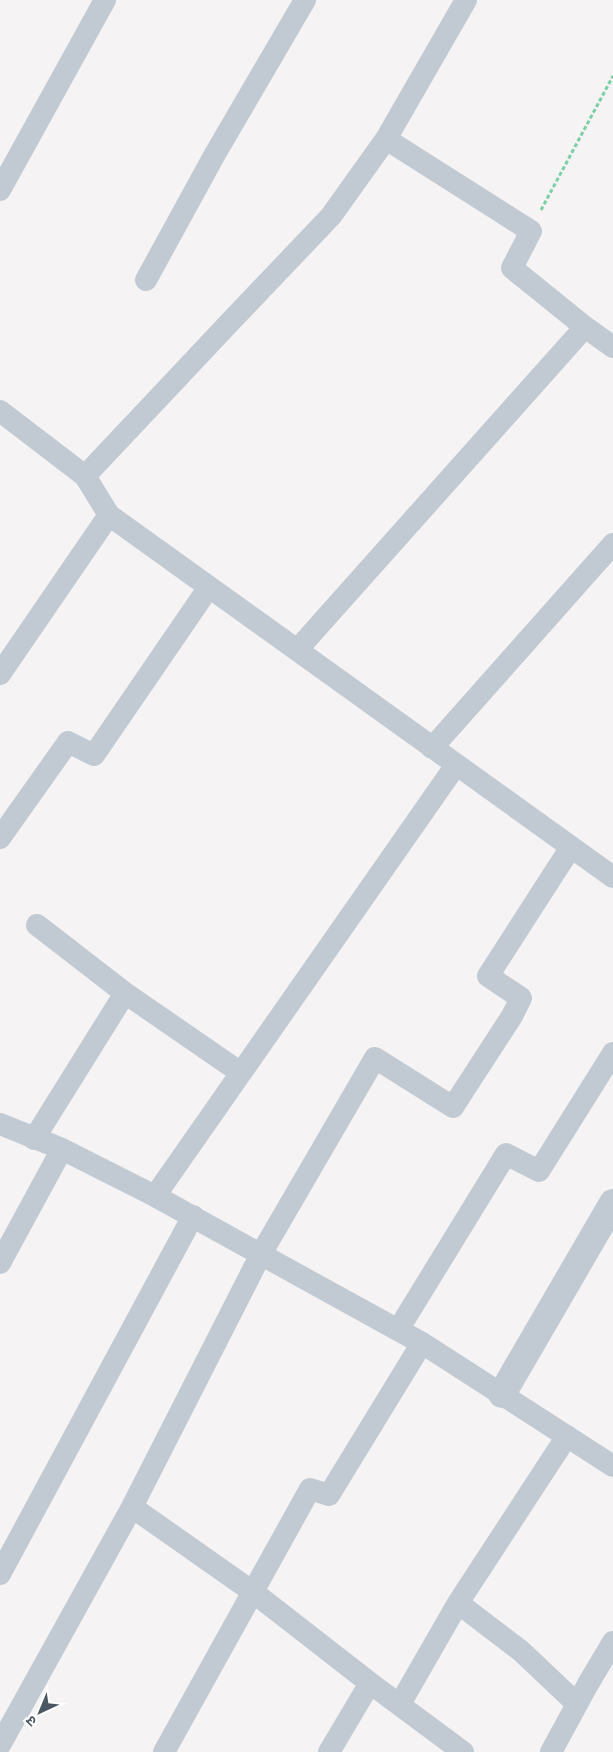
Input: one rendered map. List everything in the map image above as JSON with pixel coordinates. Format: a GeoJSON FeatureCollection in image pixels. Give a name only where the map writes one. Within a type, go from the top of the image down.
{"type":"FeatureCollection","features":[{"type":"Feature","properties":{"kind":"street"},"geometry":{"type":"LineString","coordinates":[[0,190],[105,0]]}},
{"type":"Feature","properties":{"kind":"street"},"geometry":{"type":"LineString","coordinates":[[146,280],[215,154],[305,0]]}},
{"type":"Feature","properties":{"kind":"street"},"geometry":{"type":"LineString","coordinates":[[85,476],[331,216],[386,139],[466,0]]}},
{"type":"Feature","properties":{"kind":"street"},"geometry":{"type":"LineString","coordinates":[[386,139],[531,231],[512,268],[613,347]]}},
{"type":"Feature","properties":{"kind":"street"},"geometry":{"type":"LineString","coordinates":[[297,650],[585,327]]}},
{"type":"Feature","properties":{"kind":"street"},"geometry":{"type":"LineString","coordinates":[[0,412],[85,476],[109,515],[613,877]]}},
{"type":"Feature","properties":{"kind":"street"},"geometry":{"type":"LineString","coordinates":[[0,674],[109,515]]}},
{"type":"Feature","properties":{"kind":"street"},"geometry":{"type":"LineString","coordinates":[[432,748],[613,544]]}},
{"type":"Feature","properties":{"kind":"street"},"geometry":{"type":"LineString","coordinates":[[0,838],[68,742],[94,755],[209,587]]}},
{"type":"Feature","properties":{"kind":"street"},"geometry":{"type":"LineString","coordinates":[[155,1196],[456,765]]}},
{"type":"Feature","properties":{"kind":"street"},"geometry":{"type":"LineString","coordinates":[[0,1745],[132,1507],[261,1254],[375,1058],[452,1106],[512,1016],[521,998],[488,976],[571,847]]}},
{"type":"Feature","properties":{"kind":"street"},"geometry":{"type":"LineString","coordinates":[[37,925],[125,993],[241,1073]]}},
{"type":"Feature","properties":{"kind":"street"},"geometry":{"type":"LineString","coordinates":[[34,1139],[125,993]]}},
{"type":"Feature","properties":{"kind":"street"},"geometry":{"type":"LineString","coordinates":[[398,1330],[506,1154],[539,1171],[613,1052]]}},
{"type":"Feature","properties":{"kind":"street"},"geometry":{"type":"LineString","coordinates":[[0,1124],[62,1150],[155,1196],[422,1343],[613,1466]]}},
{"type":"Feature","properties":{"kind":"street"},"geometry":{"type":"LineString","coordinates":[[0,1263],[62,1150]]}},
{"type":"Feature","properties":{"kind":"street"},"geometry":{"type":"LineString","coordinates":[[502,1394],[613,1203]]}},
{"type":"Feature","properties":{"kind":"street"},"geometry":{"type":"LineString","coordinates":[[0,1574],[193,1216]]}},
{"type":"Feature","properties":{"kind":"street"},"geometry":{"type":"LineString","coordinates":[[164,1752],[310,1489],[329,1496],[422,1343]]}},
{"type":"Feature","properties":{"kind":"street"},"geometry":{"type":"LineString","coordinates":[[400,1704],[458,1603],[567,1436]]}},
{"type":"Feature","properties":{"kind":"street"},"geometry":{"type":"LineString","coordinates":[[132,1507],[254,1592],[370,1683],[463,1752]]}},
{"type":"Feature","properties":{"kind":"street"},"geometry":{"type":"LineString","coordinates":[[458,1603],[521,1651],[577,1704]]}},
{"type":"Feature","properties":{"kind":"street"},"geometry":{"type":"LineString","coordinates":[[551,1752],[613,1642]]}},
{"type":"Feature","properties":{"kind":"street"},"geometry":{"type":"LineString","coordinates":[[329,1752],[370,1683]]}},
{"type":"Feature","properties":{"kind":"path"},"geometry":{"type":"LineString","coordinates":[[531,231],[613,76]]}}]}
